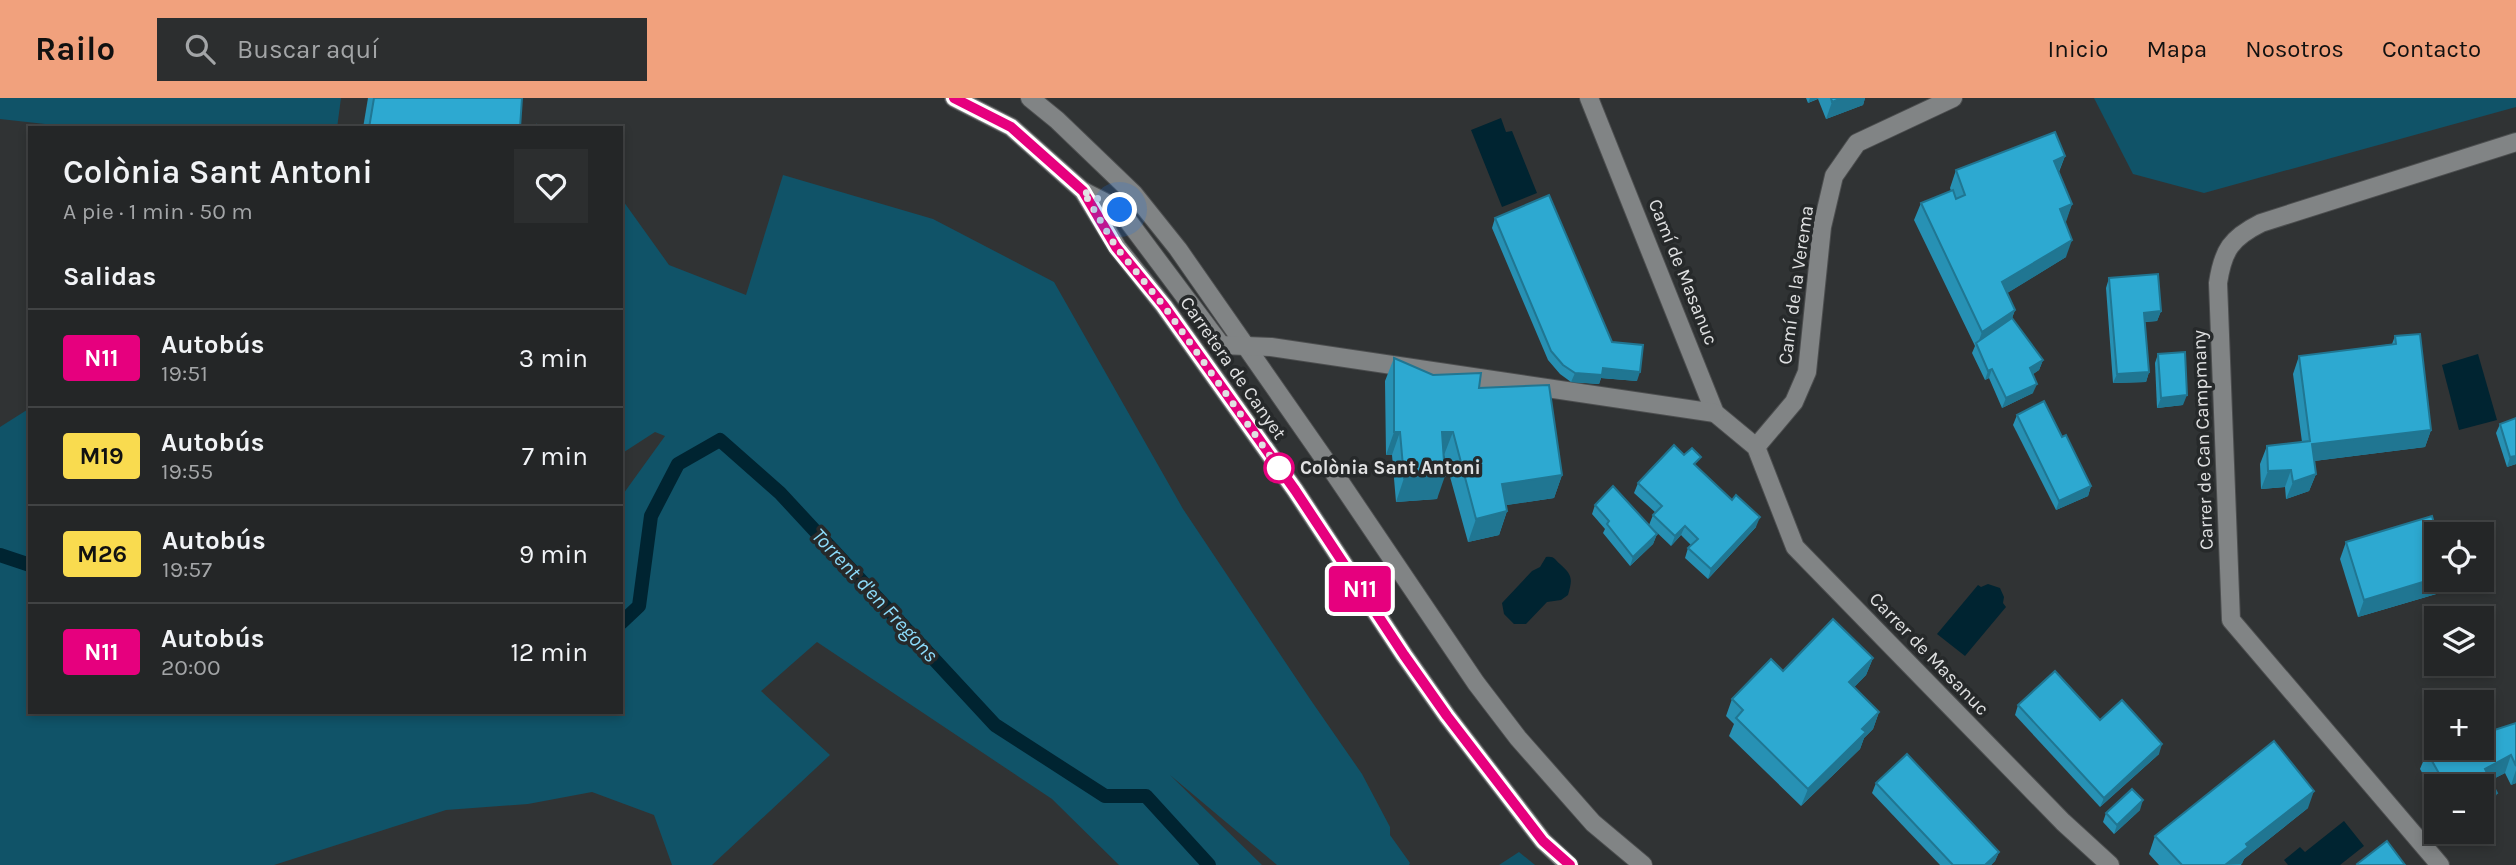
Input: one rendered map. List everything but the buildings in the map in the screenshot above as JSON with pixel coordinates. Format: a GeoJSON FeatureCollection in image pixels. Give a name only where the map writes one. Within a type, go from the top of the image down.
{"type":"FeatureCollection","features":[{"type":"Feature","properties":{"kind":"street","name":"Carretera de Canyet"},"geometry":{"type":"LineString","coordinates":[[954,98],[1011,127],[1083,191],[1116,247],[1164,306],[1295,490],[1485,768],[1543,841],[1569,865]]}},
{"type":"Feature","properties":{"kind":"street","name":"Carretera de Canyet"},"geometry":{"type":"LineString","coordinates":[[1030,98],[1057,120],[1133,194],[1193,267],[1476,683],[1518,738],[1593,823],[1643,865]]}},
{"type":"Feature","properties":{"kind":"street","name":"Camí de Masanuc"},"geometry":{"type":"LineString","coordinates":[[1589,98],[1716,413],[1756,447]]}},
{"type":"Feature","properties":{"kind":"street","name":"Camí de la Verema"},"geometry":{"type":"LineString","coordinates":[[1756,447],[1794,402],[1807,372],[1822,227],[1834,176],[1857,143],[1953,98]]}},
{"type":"Feature","properties":{"kind":"street","name":"Carrer de Can Campmany"},"geometry":{"type":"LineString","coordinates":[[2440,865],[2231,620],[2218,283],[2221,264],[2230,245],[2244,232],[2261,223],[2516,142]]}},
{"type":"Feature","properties":{"kind":"street"},"geometry":{"type":"LineString","coordinates":[[1083,191],[1120,210],[1221,345],[1271,347],[1716,413]]}},
{"type":"Feature","properties":{"kind":"street","name":"Carrer de Masanuc"},"geometry":{"type":"LineString","coordinates":[[1756,447],[1795,547],[2063,822],[2110,865]]}},
{"type":"Feature","properties":{"kind":"shaded area"},"geometry":{"type":"Polygon","coordinates":[[[0,98],[341,98],[337,126],[63,126],[0,119],[0,98]]]}},
{"type":"Feature","properties":{"kind":"shaded area"},"geometry":{"type":"Polygon","coordinates":[[[2094,98],[2516,98],[2516,107],[2204,193],[2133,174],[2094,98]]]}},
{"type":"Feature","properties":{"kind":"shaded area"},"geometry":{"type":"Polygon","coordinates":[[[1501,118],[1506,132],[1512,131],[1537,193],[1502,207],[1471,130],[1501,118]]]}},
{"type":"Feature","properties":{"kind":"shaded area"},"geometry":{"type":"Polygon","coordinates":[[[783,175],[933,219],[1054,282],[1183,509],[1362,774],[1390,827],[1390,835],[1409,865],[1277,865],[1170,775],[1262,865],[1119,865],[1052,799],[817,642],[761,691],[830,755],[712,865],[672,865],[654,815],[592,792],[528,804],[446,810],[274,865],[0,865],[0,427],[28,409],[28,714],[623,714],[623,494],[665,436],[655,432],[623,453],[623,201],[669,265],[746,295],[783,175]]]}},
{"type":"Feature","properties":{"kind":"shaded area"},"geometry":{"type":"Polygon","coordinates":[[[2478,354],[2497,420],[2459,430],[2442,365],[2478,354]]]}},
{"type":"Feature","properties":{"kind":"shaded area"},"geometry":{"type":"Polygon","coordinates":[[[1546,557],[1554,558],[1569,574],[1571,581],[1568,595],[1561,600],[1547,602],[1526,624],[1514,624],[1504,614],[1502,603],[1532,571],[1540,567],[1546,557]]]}},
{"type":"Feature","properties":{"kind":"shaded area"},"geometry":{"type":"Polygon","coordinates":[[[1988,584],[2000,588],[2006,607],[1965,656],[1937,634],[1978,585],[1981,587],[1988,584]]]}},
{"type":"Feature","properties":{"kind":"shaded area"},"geometry":{"type":"Polygon","coordinates":[[[2344,821],[2364,846],[2340,865],[2288,865],[2284,860],[2300,847],[2305,852],[2344,821]]]}},
{"type":"Feature","properties":{"kind":"shaded area"},"geometry":{"type":"Polygon","coordinates":[[[1519,852],[1535,865],[1499,865],[1519,852]]]}},
{"type":"Feature","properties":{"kind":"waterway","name":"Torrent d'en Fregons"},"geometry":{"type":"LineString","coordinates":[[623,621],[639,606],[651,516],[678,464],[720,440],[780,493],[995,725],[1105,796],[1146,796],[1209,865]]}},
{"type":"Feature","properties":{"kind":"waterway","name":"Torrent d'en Fregons"},"geometry":{"type":"LineString","coordinates":[[0,555],[28,564]]}},
{"type":"Feature","properties":{"kind":"bus line","name":"N11"},"geometry":{"type":"LineString","coordinates":[[954,98],[1011,127],[1083,191],[1116,247],[1164,306],[1295,490],[1447,716],[1543,841],[1570,865]]}},
{"type":"Feature","properties":{"kind":"place","name":"Colònia Sant Antoni"},"geometry":{"type":"Point","coordinates":[1279,468]}},
{"type":"Feature","properties":{"kind":"route"},"geometry":{"type":"LineString","coordinates":[[1120,210],[1083,191],[1116,247],[1164,306],[1280,470],[1279,468]]}}]}
